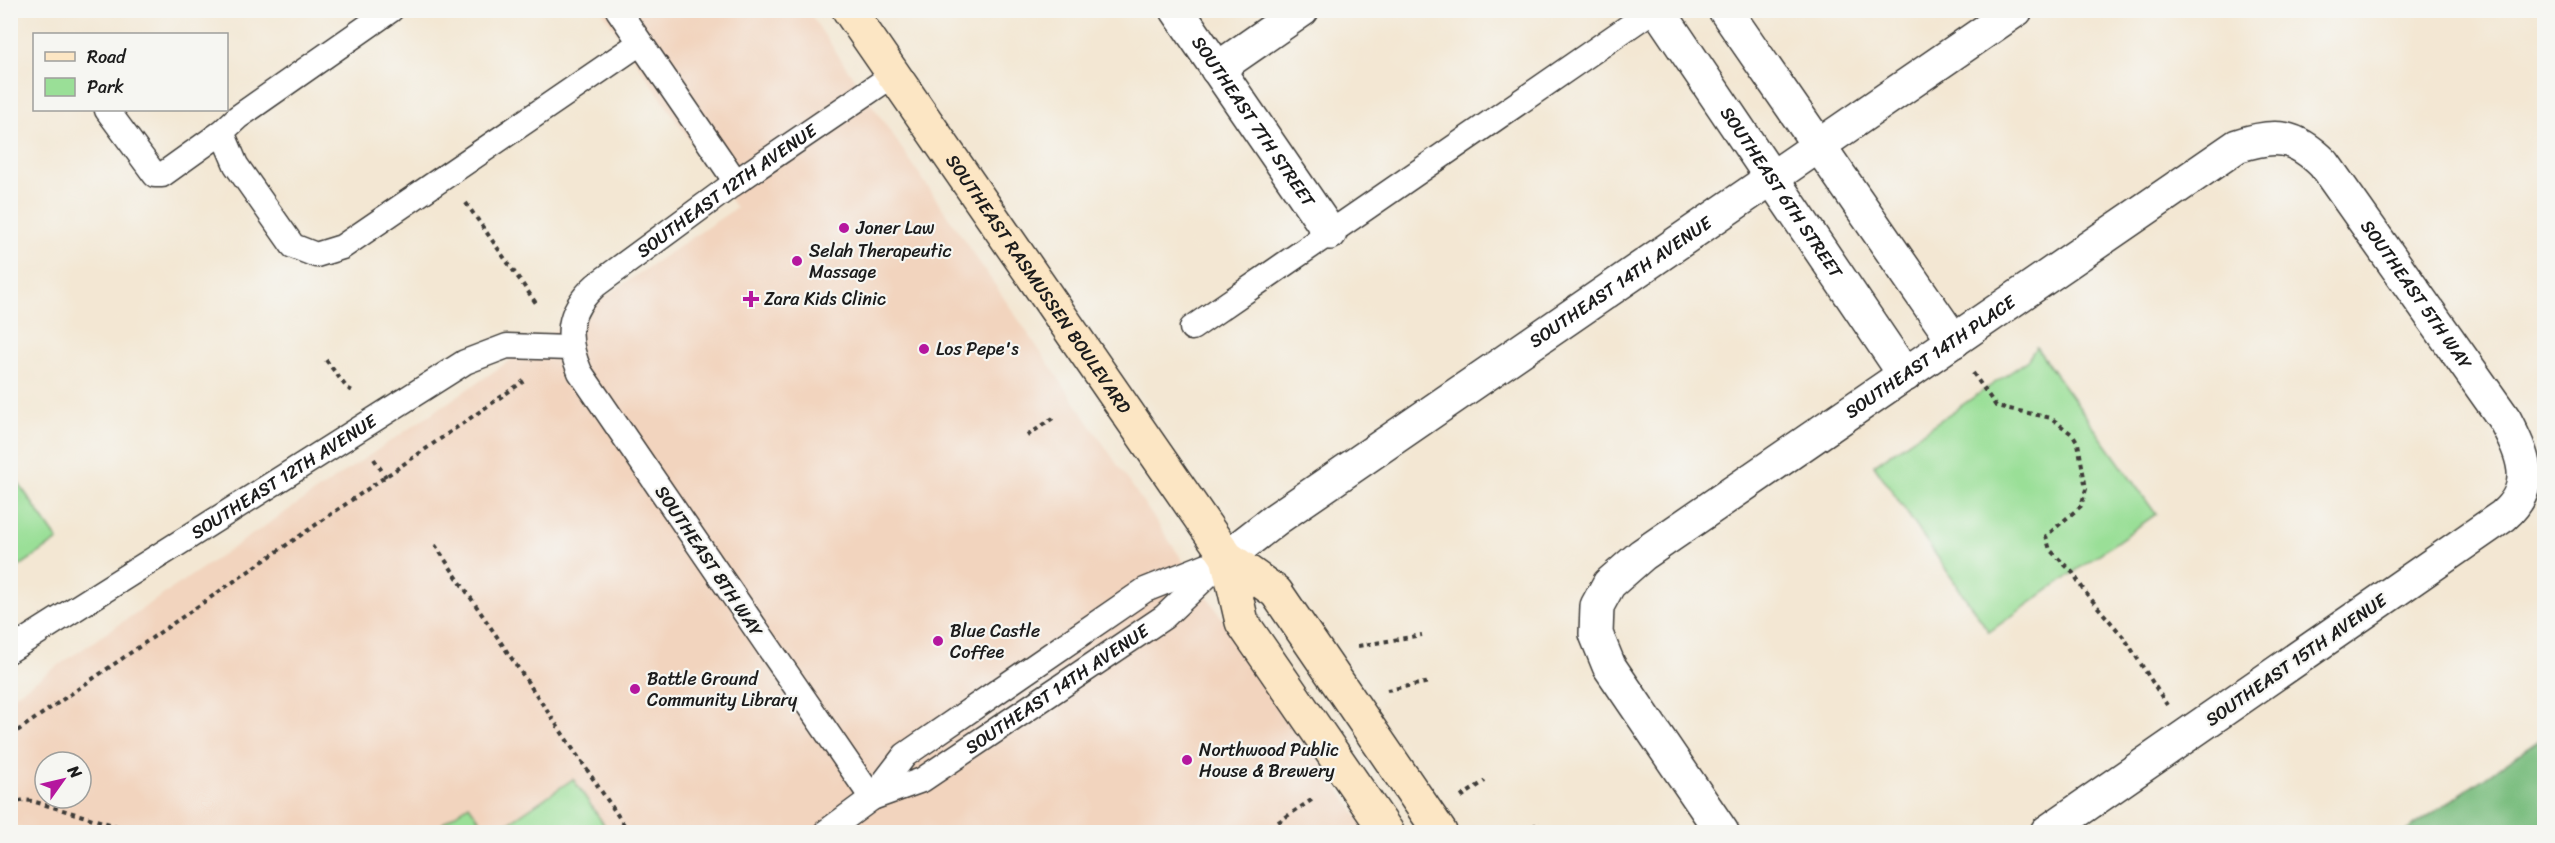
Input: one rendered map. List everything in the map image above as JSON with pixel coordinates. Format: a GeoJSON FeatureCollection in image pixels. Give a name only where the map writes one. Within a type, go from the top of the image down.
{"type":"FeatureCollection","features":[{"type":"Feature","properties":{"kind":"street","name":"SOUTHEAST RASMUSSEN BOULEVARD"},"geometry":{"type":"LineString","coordinates":[[849,10],[1227,557],[1276,592],[1440,832]]}},
{"type":"Feature","properties":{"kind":"street","name":"SOUTHEAST 7TH STREET"},"geometry":{"type":"LineString","coordinates":[[1177,10],[1330,233]]}},
{"type":"Feature","properties":{"kind":"street"},"geometry":{"type":"LineString","coordinates":[[1217,69],[1302,10]]}},
{"type":"Feature","properties":{"kind":"street","name":"SOUTHEAST 6TH STREET"},"geometry":{"type":"LineString","coordinates":[[1658,10],[1770,179],[1905,375]]}},
{"type":"Feature","properties":{"kind":"street"},"geometry":{"type":"LineString","coordinates":[[1725,10],[1954,341]]}},
{"type":"Feature","properties":{"kind":"street","name":"SOUTHEAST 14TH AVENUE"},"geometry":{"type":"LineString","coordinates":[[1227,557],[1286,512],[1820,147],[2016,10]]}},
{"type":"Feature","properties":{"kind":"street","name":"SOUTHEAST 14TH PLACE"},"geometry":{"type":"LineString","coordinates":[[1722,832],[1609,666],[1596,634],[1597,606],[1609,585],[1642,555],[2237,146],[2255,140],[2282,138]]}},
{"type":"Feature","properties":{"kind":"street","name":"SOUTHEAST 5TH WAY"},"geometry":{"type":"LineString","coordinates":[[2282,138],[2306,146],[2324,164],[2505,420],[2516,440],[2526,473]]}},
{"type":"Feature","properties":{"kind":"street","name":"SOUTHEAST 15TH AVENUE"},"geometry":{"type":"LineString","coordinates":[[2047,832],[2503,516],[2517,504],[2526,473]]}},
{"type":"Feature","properties":{"kind":"street","name":"SOUTHEAST RASMUSSEN BOULEVARD"},"geometry":{"type":"LineString","coordinates":[[1227,557],[1242,622],[1387,832]]}},
{"type":"Feature","properties":{"kind":"lane"},"geometry":{"type":"LineString","coordinates":[[108,111],[155,175],[162,175],[222,132],[238,117],[391,10]]}},
{"type":"Feature","properties":{"kind":"lane"},"geometry":{"type":"LineString","coordinates":[[618,10],[736,182]]}},
{"type":"Feature","properties":{"kind":"lane"},"geometry":{"type":"LineString","coordinates":[[1192,328],[1653,10]]}},
{"type":"Feature","properties":{"kind":"lane"},"geometry":{"type":"LineString","coordinates":[[222,132],[236,165],[293,246],[316,255],[342,247],[640,43]]}},
{"type":"Feature","properties":{"kind":"lane","name":"SOUTHEAST 12TH AVENUE"},"geometry":{"type":"LineString","coordinates":[[10,650],[465,362],[507,346],[569,348],[572,316],[579,300],[596,285],[736,182],[893,75]]}},
{"type":"Feature","properties":{"kind":"lane","name":"SOUTHEAST 8TH WAY"},"geometry":{"type":"LineString","coordinates":[[569,348],[580,372],[872,798]]}},
{"type":"Feature","properties":{"kind":"lane","name":"SOUTHEAST 14TH AVENUE"},"geometry":{"type":"LineString","coordinates":[[826,832],[872,798],[905,755],[1145,590],[1227,557]]}},
{"type":"Feature","properties":{"kind":"lane","name":"SOUTHEAST 14TH AVENUE"},"geometry":{"type":"LineString","coordinates":[[872,798],[922,780],[1164,617],[1227,557]]}},
{"type":"Feature","properties":{"kind":"path"},"geometry":{"type":"LineString","coordinates":[[464,200],[538,306]]}},
{"type":"Feature","properties":{"kind":"path"},"geometry":{"type":"LineString","coordinates":[[1954,341],[1996,406],[2051,418],[2073,435],[2078,443],[2086,489],[2081,506],[2046,536],[2050,550],[2073,573],[2085,592],[2125,639],[2185,737]]}},
{"type":"Feature","properties":{"kind":"path"},"geometry":{"type":"LineString","coordinates":[[326,360],[347,388],[360,393]]}},
{"type":"Feature","properties":{"kind":"path"},"geometry":{"type":"LineString","coordinates":[[10,736],[526,380]]}},
{"type":"Feature","properties":{"kind":"path"},"geometry":{"type":"LineString","coordinates":[[1027,436],[1056,416]]}},
{"type":"Feature","properties":{"kind":"path"},"geometry":{"type":"LineString","coordinates":[[435,545],[629,832]]}},
{"type":"Feature","properties":{"kind":"path"},"geometry":{"type":"LineString","coordinates":[[1346,647],[1422,635]]}},
{"type":"Feature","properties":{"kind":"path"},"geometry":{"type":"LineString","coordinates":[[1381,691],[1430,682]]}},
{"type":"Feature","properties":{"kind":"path"},"geometry":{"type":"LineString","coordinates":[[1456,801],[1485,781]]}},
{"type":"Feature","properties":{"kind":"path"},"geometry":{"type":"LineString","coordinates":[[1263,832],[1313,799]]}},
{"type":"Feature","properties":{"kind":"path"},"geometry":{"type":"LineString","coordinates":[[10,804],[24,800],[32,801],[137,832]]}},
{"type":"Feature","properties":{"kind":"path"},"geometry":{"type":"LineString","coordinates":[[1525,832],[1540,822]]}},
{"type":"Feature","properties":{"kind":"shaded area"},"geometry":{"type":"Polygon","coordinates":[[[602,11],[808,11],[1368,832],[39,832],[11,825],[10,698],[736,208],[602,11]]]}},
{"type":"Feature","properties":{"kind":"green space"},"geometry":{"type":"Polygon","coordinates":[[[2036,347],[2156,514],[1989,632],[1874,465],[2027,361],[2036,347]]]}},
{"type":"Feature","properties":{"kind":"green space"},"geometry":{"type":"Polygon","coordinates":[[[10,471],[58,540],[11,572],[10,572],[10,471]]]}},
{"type":"Feature","properties":{"kind":"green space"},"geometry":{"type":"Polygon","coordinates":[[[2544,737],[2544,832],[2405,832],[2544,737]]]}},
{"type":"Feature","properties":{"kind":"green space"},"geometry":{"type":"Polygon","coordinates":[[[573,779],[609,832],[495,832],[573,779]]]}},
{"type":"Feature","properties":{"kind":"green space"},"geometry":{"type":"Polygon","coordinates":[[[469,805],[488,832],[436,832],[444,822],[469,805]]]}},
{"type":"Feature","properties":{"kind":"place","name":"Joner Law"},"geometry":{"type":"Point","coordinates":[844,228]}},
{"type":"Feature","properties":{"kind":"place","name":"Selah Therapeutic Massage"},"geometry":{"type":"Point","coordinates":[797,261]}},
{"type":"Feature","properties":{"kind":"place","name":"Zara Kids Clinic"},"geometry":{"type":"Point","coordinates":[751,299]}},
{"type":"Feature","properties":{"kind":"place","name":"Los Pepe's"},"geometry":{"type":"Point","coordinates":[924,349]}},
{"type":"Feature","properties":{"kind":"place","name":"Blue Castle Coffee"},"geometry":{"type":"Point","coordinates":[938,641]}},
{"type":"Feature","properties":{"kind":"place","name":"Battle Ground Community Library"},"geometry":{"type":"Point","coordinates":[635,689]}},
{"type":"Feature","properties":{"kind":"place","name":"Northwood Public House & Brewery"},"geometry":{"type":"Point","coordinates":[1187,760]}}]}
